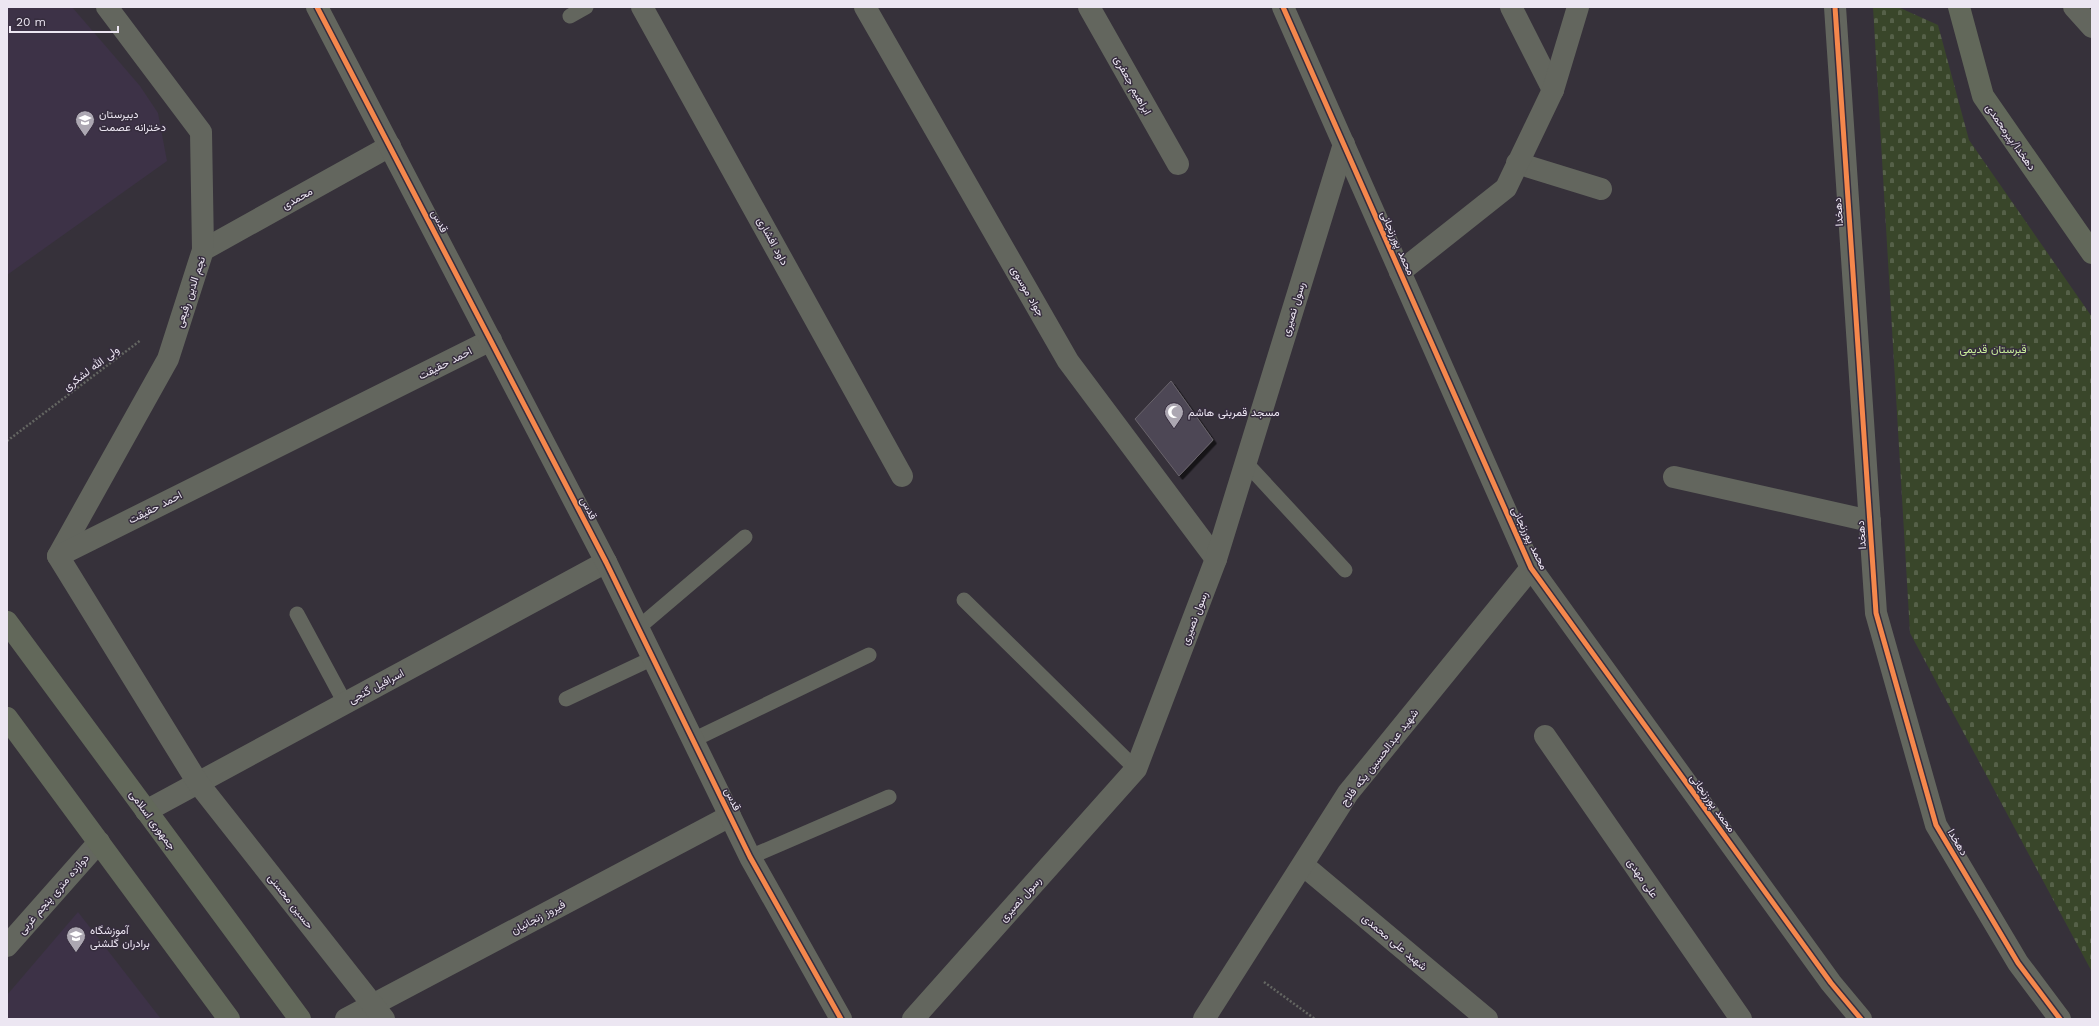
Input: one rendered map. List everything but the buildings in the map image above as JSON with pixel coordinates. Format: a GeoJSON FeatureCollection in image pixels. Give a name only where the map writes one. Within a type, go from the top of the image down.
{"type":"FeatureCollection","features":[{"type":"Feature","properties":{"kind":"main road","name":"دهخدا/پیرمحمدی"},"geometry":{"type":"LineString","coordinates":[[1959,7],[1983,96],[2092,253]]}},
{"type":"Feature","properties":{"kind":"main road","name":"جمهوری اسلامی"},"geometry":{"type":"LineString","coordinates":[[7,622],[300,1019]]}},
{"type":"Feature","properties":{"kind":"main road"},"geometry":{"type":"LineString","coordinates":[[7,718],[229,1019]]}},
{"type":"Feature","properties":{"kind":"street","name":"نجم الدین رفیعی"},"geometry":{"type":"LineString","coordinates":[[58,556],[168,358],[203,250],[201,132],[107,7]]}},
{"type":"Feature","properties":{"kind":"street","name":"قدس"},"geometry":{"type":"LineString","coordinates":[[317,7],[606,562],[750,857],[841,1019]]}},
{"type":"Feature","properties":{"kind":"street","name":"داود افشاری"},"geometry":{"type":"LineString","coordinates":[[642,7],[902,476]]}},
{"type":"Feature","properties":{"kind":"street","name":"جواد موسوی"},"geometry":{"type":"LineString","coordinates":[[865,7],[1068,361],[1216,559]]}},
{"type":"Feature","properties":{"kind":"street","name":"ابراهیم جعفری"},"geometry":{"type":"LineString","coordinates":[[1089,7],[1178,164]]}},
{"type":"Feature","properties":{"kind":"street","name":"محمد پورزنجانی"},"geometry":{"type":"LineString","coordinates":[[1283,7],[1531,568],[1831,984],[1861,1019]]}},
{"type":"Feature","properties":{"kind":"street"},"geometry":{"type":"LineString","coordinates":[[1511,7],[1553,90]]}},
{"type":"Feature","properties":{"kind":"street"},"geometry":{"type":"LineString","coordinates":[[1400,272],[1506,188],[1553,90],[1578,7]]}},
{"type":"Feature","properties":{"kind":"street","name":"دهخدا"},"geometry":{"type":"LineString","coordinates":[[1835,7],[1876,613],[1936,825],[2018,962],[2060,1019]]}},
{"type":"Feature","properties":{"kind":"street"},"geometry":{"type":"LineString","coordinates":[[2074,7],[2092,27]]}},
{"type":"Feature","properties":{"kind":"street","name":"رسول نصیری"},"geometry":{"type":"LineString","coordinates":[[913,1019],[1136,769],[1216,559],[1344,144]]}},
{"type":"Feature","properties":{"kind":"street","name":"محمدی"},"geometry":{"type":"LineString","coordinates":[[203,250],[390,146]]}},
{"type":"Feature","properties":{"kind":"street"},"geometry":{"type":"LineString","coordinates":[[1517,163],[1601,188]]}},
{"type":"Feature","properties":{"kind":"street","name":"احمد حقیقت"},"geometry":{"type":"LineString","coordinates":[[58,556],[490,340]]}},
{"type":"Feature","properties":{"kind":"street"},"geometry":{"type":"LineString","coordinates":[[1674,477],[1870,521]]}},
{"type":"Feature","properties":{"kind":"street"},"geometry":{"type":"LineString","coordinates":[[58,556],[198,783]]}},
{"type":"Feature","properties":{"kind":"street","name":"اسرافیل گنجی"},"geometry":{"type":"LineString","coordinates":[[146,811],[606,562]]}},
{"type":"Feature","properties":{"kind":"street","name":"شهید عبدالحسین یکه فلاح"},"geometry":{"type":"LineString","coordinates":[[1204,1019],[1348,794],[1531,568]]}},
{"type":"Feature","properties":{"kind":"street","name":"علی مهدی"},"geometry":{"type":"LineString","coordinates":[[1545,736],[1740,1019]]}},
{"type":"Feature","properties":{"kind":"street","name":"حسین محسنی"},"geometry":{"type":"LineString","coordinates":[[198,783],[378,1012]]}},
{"type":"Feature","properties":{"kind":"street","name":"فیروز زنجانیان"},"geometry":{"type":"LineString","coordinates":[[346,1019],[378,1012],[730,816]]}},
{"type":"Feature","properties":{"kind":"street","name":"دوازده متری پنجم غربی"},"geometry":{"type":"LineString","coordinates":[[7,946],[99,842]]}},
{"type":"Feature","properties":{"kind":"street","name":"شهید علی محمدی"},"geometry":{"type":"LineString","coordinates":[[1303,865],[1487,1019]]}},
{"type":"Feature","properties":{"kind":"lane"},"geometry":{"type":"LineString","coordinates":[[570,16],[586,7]]}},
{"type":"Feature","properties":{"kind":"lane"},"geometry":{"type":"LineString","coordinates":[[1246,463],[1345,570]]}},
{"type":"Feature","properties":{"kind":"lane"},"geometry":{"type":"LineString","coordinates":[[638,628],[745,537]]}},
{"type":"Feature","properties":{"kind":"lane"},"geometry":{"type":"LineString","coordinates":[[964,600],[1136,769]]}},
{"type":"Feature","properties":{"kind":"lane"},"geometry":{"type":"LineString","coordinates":[[297,614],[345,703]]}},
{"type":"Feature","properties":{"kind":"lane"},"geometry":{"type":"LineString","coordinates":[[693,740],[869,656]]}},
{"type":"Feature","properties":{"kind":"lane"},"geometry":{"type":"LineString","coordinates":[[566,699],[653,658]]}},
{"type":"Feature","properties":{"kind":"lane"},"geometry":{"type":"LineString","coordinates":[[750,857],[889,797]]}},
{"type":"Feature","properties":{"kind":"path"},"geometry":{"type":"LineString","coordinates":[[1239,964],[1315,1019]]}},
{"type":"Feature","properties":{"kind":"shaded area","name":"دبیرستان دخترانه عصمت"},"geometry":{"type":"Polygon","coordinates":[[[7,7],[72,7],[140,86],[158,113],[167,161],[7,275],[7,7]]]}},
{"type":"Feature","properties":{"kind":"shaded area","name":"آموزشگاه برادران گلشنی"},"geometry":{"type":"Polygon","coordinates":[[[78,912],[161,1019],[7,1019],[7,995],[78,912]]]}},
{"type":"Feature","properties":{"kind":"green space","name":"قبرستان قدیمى"},"geometry":{"type":"Polygon","coordinates":[[[1873,7],[1898,7],[1938,25],[1969,140],[2092,317],[2092,972],[1910,633],[1873,7]]]}},
{"type":"Feature","properties":{"kind":"cycle path"},"geometry":{"type":"LineString","coordinates":[[317,7],[606,562],[750,857],[841,1019]]}},
{"type":"Feature","properties":{"kind":"cycle path"},"geometry":{"type":"LineString","coordinates":[[1283,7],[1531,568],[1831,983],[1861,1019]]}},
{"type":"Feature","properties":{"kind":"cycle path"},"geometry":{"type":"LineString","coordinates":[[1835,7],[1876,613],[1936,825],[2018,963],[2060,1019]]}},
{"type":"Feature","properties":{"kind":"place","name":"دبیرستان دخترانه عصمت"},"geometry":{"type":"Point","coordinates":[85,137]}},
{"type":"Feature","properties":{"kind":"place","name":"مسجد قمربنی هاشم"},"geometry":{"type":"Point","coordinates":[1174,429]}},
{"type":"Feature","properties":{"kind":"place","name":"آموزشگاه برادران گلشنی"},"geometry":{"type":"Point","coordinates":[76,953]}}]}
